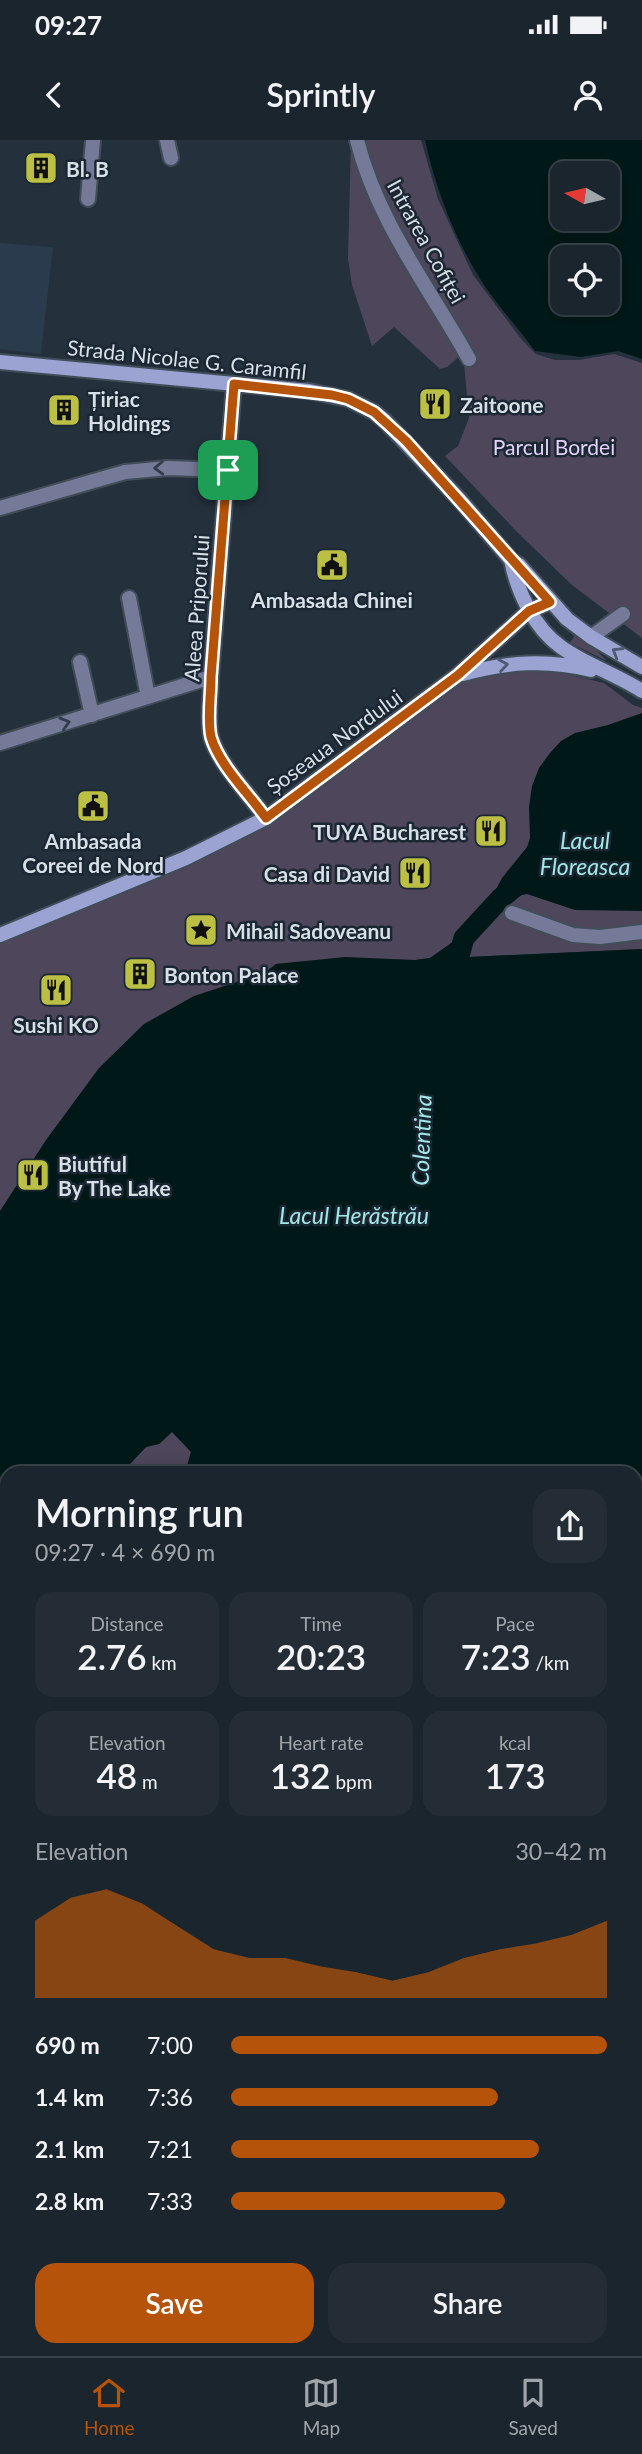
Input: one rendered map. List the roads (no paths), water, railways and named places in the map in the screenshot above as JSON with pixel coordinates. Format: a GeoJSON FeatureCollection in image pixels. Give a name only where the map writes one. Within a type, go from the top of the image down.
{"type":"FeatureCollection","features":[{"type":"Feature","properties":{"kind":"main road","name":"Strada Nicolae G. Caramfil"},"geometry":{"type":"LineString","coordinates":[[0,362],[234,384],[348,399],[374,412],[406,441],[550,602],[591,637],[642,667]]}},
{"type":"Feature","properties":{"kind":"main road"},"geometry":{"type":"LineString","coordinates":[[511,560],[529,611],[547,634],[562,648],[642,691]]}},
{"type":"Feature","properties":{"kind":"main road","name":"Șoseaua Nordului"},"geometry":{"type":"LineString","coordinates":[[0,935],[186,858],[266,818],[458,675],[529,611],[550,602]]}},
{"type":"Feature","properties":{"kind":"main road","name":"Șoseaua Nordului"},"geometry":{"type":"LineString","coordinates":[[458,675],[496,665],[532,662],[579,667],[618,676]]}},
{"type":"Feature","properties":{"kind":"street"},"geometry":{"type":"LineString","coordinates":[[88,199],[93,140]]}},
{"type":"Feature","properties":{"kind":"street"},"geometry":{"type":"LineString","coordinates":[[167,140],[171,158]]}},
{"type":"Feature","properties":{"kind":"street","name":"Intrarea Cofiței"},"geometry":{"type":"LineString","coordinates":[[357,140],[363,164],[390,227],[469,359]]}},
{"type":"Feature","properties":{"kind":"street","name":"Aleea Priporului"},"geometry":{"type":"LineString","coordinates":[[234,384],[211,677],[210,722],[218,754],[266,818]]}},
{"type":"Feature","properties":{"kind":"street"},"geometry":{"type":"LineString","coordinates":[[0,508],[125,472],[168,468],[228,470]]}},
{"type":"Feature","properties":{"kind":"street"},"geometry":{"type":"LineString","coordinates":[[130,597],[148,697]]}},
{"type":"Feature","properties":{"kind":"street"},"geometry":{"type":"LineString","coordinates":[[591,637],[623,614]]}},
{"type":"Feature","properties":{"kind":"street"},"geometry":{"type":"LineString","coordinates":[[80,662],[92,715]]}},
{"type":"Feature","properties":{"kind":"street"},"geometry":{"type":"LineString","coordinates":[[0,743],[211,677]]}},
{"type":"Feature","properties":{"kind":"street"},"geometry":{"type":"LineString","coordinates":[[512,913],[573,935],[600,937],[642,932]]}},
{"type":"Feature","properties":{"kind":"water"},"geometry":{"type":"Polygon","coordinates":[[[425,140],[642,140],[642,359],[618,351],[581,357],[535,351],[489,292],[467,257],[439,191],[425,140]]]}},
{"type":"Feature","properties":{"kind":"water","name":"Lacul Floreasca"},"geometry":{"type":"Polygon","coordinates":[[[642,713],[642,911],[575,910],[527,894],[504,902],[494,893],[502,878],[527,847],[530,838],[529,807],[532,786],[539,768],[561,741],[575,733],[642,713]]]}},
{"type":"Feature","properties":{"kind":"water","name":"Lacul Herăstrău"},"geometry":{"type":"Polygon","coordinates":[[[461,936],[467,940],[463,952],[469,957],[642,949],[642,1466],[187,1466],[191,1452],[172,1432],[159,1444],[146,1447],[128,1466],[0,1466],[0,1211],[46,1140],[99,1068],[144,1024],[194,996],[264,973],[276,964],[345,957],[415,960],[430,958],[461,936]]]}},
{"type":"Feature","properties":{"kind":"waterway"},"geometry":{"type":"LineString","coordinates":[[457,963],[464,938],[500,899],[522,881]]}},
{"type":"Feature","properties":{"kind":"place","name":"Bl. B"},"geometry":{"type":"Point","coordinates":[41,168]}},
{"type":"Feature","properties":{"kind":"place","name":"Zaitoone"},"geometry":{"type":"Point","coordinates":[435,404]}},
{"type":"Feature","properties":{"kind":"place","name":"Țiriac Holdings"},"geometry":{"type":"Point","coordinates":[64,410]}},
{"type":"Feature","properties":{"kind":"place","name":"Ambasada Chinei"},"geometry":{"type":"Point","coordinates":[332,565]}},
{"type":"Feature","properties":{"kind":"place","name":"Ambasada Coreei de Nord"},"geometry":{"type":"Point","coordinates":[93,806]}},
{"type":"Feature","properties":{"kind":"place","name":"TUYA Bucharest"},"geometry":{"type":"Point","coordinates":[491,831]}},
{"type":"Feature","properties":{"kind":"place","name":"Casa di David"},"geometry":{"type":"Point","coordinates":[415,873]}},
{"type":"Feature","properties":{"kind":"place","name":"Mihail Sadoveanu"},"geometry":{"type":"Point","coordinates":[201,930]}},
{"type":"Feature","properties":{"kind":"place","name":"Bonton Palace"},"geometry":{"type":"Point","coordinates":[140,974]}},
{"type":"Feature","properties":{"kind":"place","name":"Sushi KO"},"geometry":{"type":"Point","coordinates":[56,990]}},
{"type":"Feature","properties":{"kind":"place","name":"Biutiful By The Lake"},"geometry":{"type":"Point","coordinates":[33,1175]}},
{"type":"Feature","properties":{"kind":"park label","name":"Parcul Bordei"},"geometry":{"type":"Point","coordinates":[554,446]}},
{"type":"Feature","properties":{"kind":"water label","name":"Colentina"},"geometry":{"type":"Point","coordinates":[421,1140]}}]}
